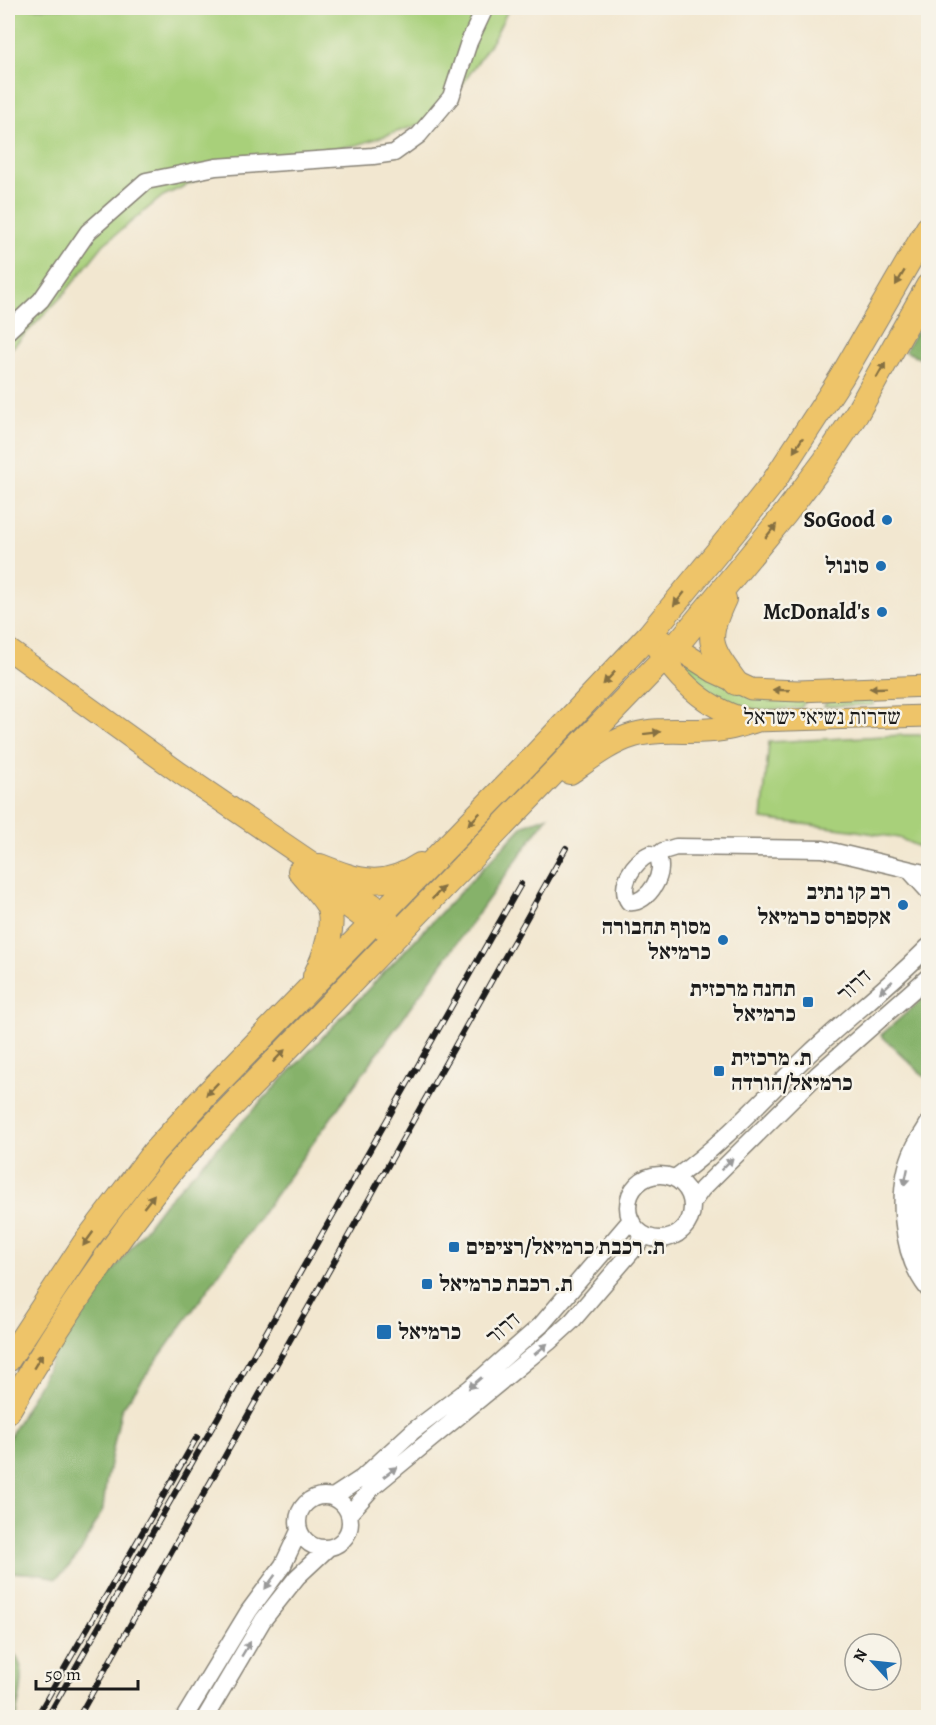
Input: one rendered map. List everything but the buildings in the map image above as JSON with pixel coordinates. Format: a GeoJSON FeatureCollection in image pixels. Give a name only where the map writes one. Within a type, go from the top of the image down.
{"type":"FeatureCollection","features":[{"type":"Feature","properties":{"kind":"highway"},"geometry":{"type":"LineString","coordinates":[[8,1360],[78,1253],[154,1152],[649,635],[772,484],[841,378],[928,228]]}},
{"type":"Feature","properties":{"kind":"highway"},"geometry":{"type":"LineString","coordinates":[[8,1411],[75,1302],[174,1168],[669,653],[734,576],[825,461],[857,412],[928,286]]}},
{"type":"Feature","properties":{"kind":"highway"},"geometry":{"type":"LineString","coordinates":[[734,576],[713,622],[711,634],[714,651],[736,683]]}},
{"type":"Feature","properties":{"kind":"highway"},"geometry":{"type":"LineString","coordinates":[[513,815],[595,754],[616,742],[636,735],[660,731],[722,729],[753,721]]}},
{"type":"Feature","properties":{"kind":"highway"},"geometry":{"type":"LineString","coordinates":[[310,869],[352,879],[386,880],[413,870],[447,847]]}},
{"type":"Feature","properties":{"kind":"highway"},"geometry":{"type":"LineString","coordinates":[[310,869],[328,906],[331,927],[321,965],[310,987]]}},
{"type":"Feature","properties":{"kind":"main road","name":"שדרות נשיאי ישראל"},"geometry":{"type":"LineString","coordinates":[[649,635],[669,653],[696,694],[733,717],[753,721],[928,717]]}},
{"type":"Feature","properties":{"kind":"main road"},"geometry":{"type":"LineString","coordinates":[[8,649],[377,917],[397,934]]}},
{"type":"Feature","properties":{"kind":"main road","name":"שדרות נשיאי ישראל"},"geometry":{"type":"LineString","coordinates":[[669,653],[751,689],[799,691],[928,686]]}},
{"type":"Feature","properties":{"kind":"street"},"geometry":{"type":"LineString","coordinates":[[8,331],[41,300],[88,232],[146,181],[216,167],[394,153],[419,135],[451,97],[469,42],[485,8]]}},
{"type":"Feature","properties":{"kind":"street"},"geometry":{"type":"LineString","coordinates":[[657,856],[663,851],[676,847],[807,847],[854,855],[928,874]]}},
{"type":"Feature","properties":{"kind":"street"},"geometry":{"type":"LineString","coordinates":[[909,870],[928,891]]}},
{"type":"Feature","properties":{"kind":"street","name":"דרור"},"geometry":{"type":"LineString","coordinates":[[675,1178],[699,1160],[752,1112],[811,1053],[911,964],[928,946]]}},
{"type":"Feature","properties":{"kind":"street","name":"דרור"},"geometry":{"type":"LineString","coordinates":[[692,1203],[702,1189],[818,1074],[928,977]]}},
{"type":"Feature","properties":{"kind":"street"},"geometry":{"type":"LineString","coordinates":[[752,1112],[764,1127]]}},
{"type":"Feature","properties":{"kind":"street"},"geometry":{"type":"LineString","coordinates":[[928,1124],[914,1149],[903,1189],[904,1232],[911,1257],[928,1289]]}},
{"type":"Feature","properties":{"kind":"street"},"geometry":{"type":"LineString","coordinates":[[928,1150],[917,1192],[917,1231],[928,1262]]}},
{"type":"Feature","properties":{"kind":"street"},"geometry":{"type":"LineString","coordinates":[[663,1174],[675,1178],[685,1186],[692,1203],[689,1222],[681,1232],[670,1238],[658,1239],[645,1236],[635,1228],[628,1205],[631,1192],[639,1182],[650,1176],[663,1174]]}},
{"type":"Feature","properties":{"kind":"street","name":"דרור"},"geometry":{"type":"LineString","coordinates":[[333,1497],[362,1478],[413,1431],[470,1388],[541,1325],[631,1220]]}},
{"type":"Feature","properties":{"kind":"street","name":"דרור"},"geometry":{"type":"LineString","coordinates":[[349,1514],[374,1485],[572,1321],[645,1236]]}},
{"type":"Feature","properties":{"kind":"street"},"geometry":{"type":"LineString","coordinates":[[184,1718],[249,1611],[282,1565],[299,1531],[299,1514],[303,1506],[318,1497],[333,1497],[342,1503],[349,1514],[351,1526],[348,1535],[335,1547],[327,1549],[310,1545],[299,1531]]}},
{"type":"Feature","properties":{"kind":"street"},"geometry":{"type":"LineString","coordinates":[[205,1718],[263,1620],[297,1577],[327,1549]]}},
{"type":"Feature","properties":{"kind":"green space"},"geometry":{"type":"Polygon","coordinates":[[[8,8],[509,8],[494,38],[458,91],[421,124],[357,145],[235,163],[163,196],[104,244],[64,294],[8,352],[8,8]]]}},
{"type":"Feature","properties":{"kind":"green space"},"geometry":{"type":"Polygon","coordinates":[[[928,311],[928,360],[927,362],[905,351],[928,311]]]}},
{"type":"Feature","properties":{"kind":"green space"},"geometry":{"type":"Polygon","coordinates":[[[689,660],[804,699],[805,702],[801,708],[769,709],[747,708],[727,703],[681,669],[689,660]]]}},
{"type":"Feature","properties":{"kind":"green space"},"geometry":{"type":"Polygon","coordinates":[[[873,696],[873,705],[824,706],[829,698],[873,696]]]}},
{"type":"Feature","properties":{"kind":"green space"},"geometry":{"type":"Polygon","coordinates":[[[928,735],[928,851],[899,838],[762,819],[769,742],[928,735]]]}},
{"type":"Feature","properties":{"kind":"green space"},"geometry":{"type":"Polygon","coordinates":[[[548,816],[121,1410],[103,1509],[81,1551],[65,1571],[55,1579],[42,1574],[8,1572],[8,1440],[70,1328],[164,1204],[524,825],[548,816]]]}},
{"type":"Feature","properties":{"kind":"green space"},"geometry":{"type":"Polygon","coordinates":[[[928,994],[928,1080],[881,1035],[928,994]]]}},
{"type":"Feature","properties":{"kind":"green space"},"geometry":{"type":"Polygon","coordinates":[[[8,1647],[20,1663],[22,1671],[16,1717],[8,1717],[8,1647]]]}},
{"type":"Feature","properties":{"kind":"railway"},"geometry":{"type":"LineString","coordinates":[[78,1718],[566,848]]}},
{"type":"Feature","properties":{"kind":"railway"},"geometry":{"type":"LineString","coordinates":[[47,1718],[521,884]]}},
{"type":"Feature","properties":{"kind":"railway"},"geometry":{"type":"LineString","coordinates":[[36,1718],[197,1437]]}},
{"type":"Feature","properties":{"kind":"place","name":"SoGood"},"geometry":{"type":"Point","coordinates":[887,520]}},
{"type":"Feature","properties":{"kind":"place","name":"סונול"},"geometry":{"type":"Point","coordinates":[881,566]}},
{"type":"Feature","properties":{"kind":"place","name":"McDonald's"},"geometry":{"type":"Point","coordinates":[882,612]}},
{"type":"Feature","properties":{"kind":"place","name":"רב קו נתיב אקספרס כרמיאל"},"geometry":{"type":"Point","coordinates":[903,905]}},
{"type":"Feature","properties":{"kind":"place","name":"מסוף תחבורה כרמיאל"},"geometry":{"type":"Point","coordinates":[723,940]}},
{"type":"Feature","properties":{"kind":"place","name":"תחנה מרכזית כרמיאל"},"geometry":{"type":"Point","coordinates":[808,1002]}},
{"type":"Feature","properties":{"kind":"place","name":"ת. מרכזית כרמיאל/הורדה"},"geometry":{"type":"Point","coordinates":[719,1071]}},
{"type":"Feature","properties":{"kind":"place","name":"ת. רכבת כרמיאל/רציפים"},"geometry":{"type":"Point","coordinates":[454,1247]}},
{"type":"Feature","properties":{"kind":"place","name":"ת. רכבת כרמיאל"},"geometry":{"type":"Point","coordinates":[427,1284]}},
{"type":"Feature","properties":{"kind":"place","name":"כרמיאל"},"geometry":{"type":"Point","coordinates":[384,1332]}}]}
